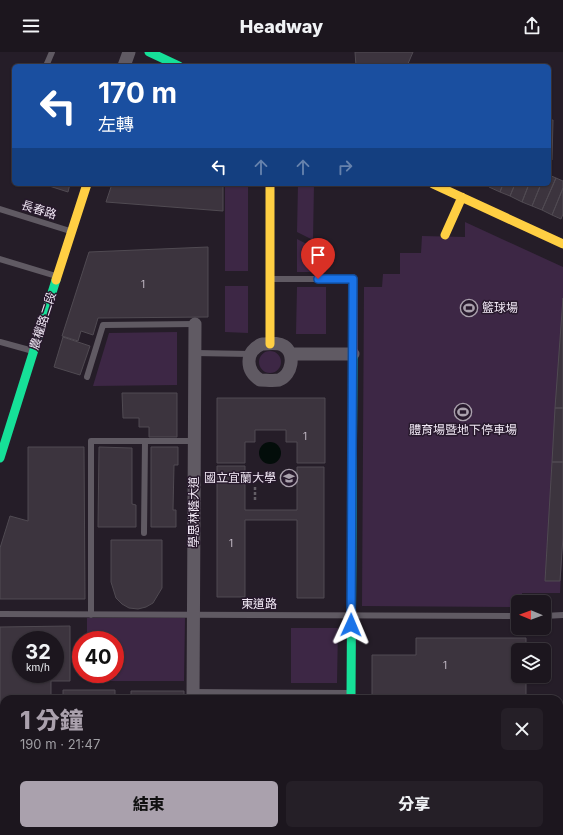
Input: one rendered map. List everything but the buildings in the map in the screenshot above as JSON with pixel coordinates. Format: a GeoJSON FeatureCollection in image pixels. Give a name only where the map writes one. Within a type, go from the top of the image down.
{"type":"FeatureCollection","features":[{"type":"Feature","properties":{"kind":"street"},"geometry":{"type":"LineString","coordinates":[[125,64],[129,52]]}},
{"type":"Feature","properties":{"kind":"street"},"geometry":{"type":"LineString","coordinates":[[149,52],[175,64]]}},
{"type":"Feature","properties":{"kind":"street","name":"農權路二段"},"geometry":{"type":"LineString","coordinates":[[1,452],[86,186]]}},
{"type":"Feature","properties":{"kind":"street"},"geometry":{"type":"LineString","coordinates":[[270,186],[270,344]]}},
{"type":"Feature","properties":{"kind":"street"},"geometry":{"type":"LineString","coordinates":[[437,186],[563,244]]}},
{"type":"Feature","properties":{"kind":"street"},"geometry":{"type":"LineString","coordinates":[[445,235],[462,197]]}},
{"type":"Feature","properties":{"kind":"street"},"geometry":{"type":"LineString","coordinates":[[351,695],[353,279]]}},
{"type":"Feature","properties":{"kind":"street","name":"學思林蔭大道"},"geometry":{"type":"LineString","coordinates":[[193,695],[195,324]]}},
{"type":"Feature","properties":{"kind":"street"},"geometry":{"type":"LineString","coordinates":[[262,344],[284,346],[290,354],[292,362],[289,371],[284,377],[277,380],[260,380],[255,377],[249,366],[250,354],[255,347],[262,344]]}},
{"type":"Feature","properties":{"kind":"street"},"geometry":{"type":"LineString","coordinates":[[290,354],[353,354]]}},
{"type":"Feature","properties":{"kind":"lane"},"geometry":{"type":"LineString","coordinates":[[47,64],[52,52]]}},
{"type":"Feature","properties":{"kind":"lane","name":"長春路"},"geometry":{"type":"LineString","coordinates":[[0,210],[72,231]]}},
{"type":"Feature","properties":{"kind":"lane"},"geometry":{"type":"LineString","coordinates":[[0,259],[58,277]]}},
{"type":"Feature","properties":{"kind":"lane"},"geometry":{"type":"LineString","coordinates":[[270,279],[353,279]]}},
{"type":"Feature","properties":{"kind":"lane"},"geometry":{"type":"LineString","coordinates":[[87,377],[103,325],[195,324]]}},
{"type":"Feature","properties":{"kind":"lane"},"geometry":{"type":"LineString","coordinates":[[0,342],[34,352]]}},
{"type":"Feature","properties":{"kind":"lane"},"geometry":{"type":"LineString","coordinates":[[195,353],[250,354]]}},
{"type":"Feature","properties":{"kind":"lane"},"geometry":{"type":"LineString","coordinates":[[91,615],[91,441],[195,441]]}},
{"type":"Feature","properties":{"kind":"lane"},"geometry":{"type":"LineString","coordinates":[[144,533],[145,441]]}},
{"type":"Feature","properties":{"kind":"lane","name":"東道路"},"geometry":{"type":"LineString","coordinates":[[0,614],[511,616]]}},
{"type":"Feature","properties":{"kind":"lane"},"geometry":{"type":"LineString","coordinates":[[551,616],[563,615]]}},
{"type":"Feature","properties":{"kind":"path"},"geometry":{"type":"LineString","coordinates":[[255,487],[255,500]]}},
{"type":"Feature","properties":{"kind":"shaded area"},"geometry":{"type":"Polygon","coordinates":[[[225,186],[248,186],[248,271],[225,271],[225,186]]]}},
{"type":"Feature","properties":{"kind":"shaded area"},"geometry":{"type":"Polygon","coordinates":[[[298,186],[314,186],[313,240],[297,232],[298,186]]]}},
{"type":"Feature","properties":{"kind":"shaded area","name":"體育場暨地下停車場"},"geometry":{"type":"Polygon","coordinates":[[[465,222],[563,267],[563,537],[560,593],[522,593],[522,595],[511,595],[511,607],[362,606],[364,287],[382,287],[383,274],[400,274],[400,253],[421,253],[422,236],[465,237],[465,222]]]}},
{"type":"Feature","properties":{"kind":"shaded area"},"geometry":{"type":"Polygon","coordinates":[[[297,239],[326,254],[326,272],[297,272],[297,239]]]}},
{"type":"Feature","properties":{"kind":"shaded area"},"geometry":{"type":"Polygon","coordinates":[[[225,286],[248,286],[248,333],[225,332],[225,286]]]}},
{"type":"Feature","properties":{"kind":"shaded area"},"geometry":{"type":"Polygon","coordinates":[[[297,287],[326,287],[326,334],[296,334],[297,287]]]}},
{"type":"Feature","properties":{"kind":"shaded area"},"geometry":{"type":"Polygon","coordinates":[[[177,332],[177,385],[93,386],[109,333],[177,332]]]}},
{"type":"Feature","properties":{"kind":"shaded area"},"geometry":{"type":"Polygon","coordinates":[[[270,351],[278,354],[281,362],[278,370],[270,373],[262,370],[259,362],[262,354],[270,351]]]}},
{"type":"Feature","properties":{"kind":"shaded area"},"geometry":{"type":"Polygon","coordinates":[[[266,442],[274,442],[281,449],[281,457],[274,464],[266,464],[259,457],[259,449],[266,442]]]}},
{"type":"Feature","properties":{"kind":"shaded area"},"geometry":{"type":"Polygon","coordinates":[[[87,618],[185,618],[184,681],[124,681],[124,631],[87,631],[87,618]]]}},
{"type":"Feature","properties":{"kind":"shaded area"},"geometry":{"type":"Polygon","coordinates":[[[291,628],[338,628],[337,683],[291,683],[291,628]]]}},
{"type":"Feature","properties":{"kind":"traffic: fast"},"geometry":{"type":"LineString","coordinates":[[149,52],[175,64]]}},
{"type":"Feature","properties":{"kind":"traffic: fast"},"geometry":{"type":"LineString","coordinates":[[0,458],[56,280]]}},
{"type":"Feature","properties":{"kind":"traffic: fast"},"geometry":{"type":"LineString","coordinates":[[351,695],[353,356]]}},
{"type":"Feature","properties":{"kind":"traffic: slow"},"geometry":{"type":"LineString","coordinates":[[56,280],[86,186]]}},
{"type":"Feature","properties":{"kind":"traffic: slow"},"geometry":{"type":"LineString","coordinates":[[270,186],[270,344]]}},
{"type":"Feature","properties":{"kind":"traffic: slow"},"geometry":{"type":"LineString","coordinates":[[437,186],[563,244]]}},
{"type":"Feature","properties":{"kind":"traffic: slow"},"geometry":{"type":"LineString","coordinates":[[445,235],[462,197]]}},
{"type":"Feature","properties":{"kind":"traffic: jam"},"geometry":{"type":"LineString","coordinates":[[353,279],[353,356]]}},
{"type":"Feature","properties":{"kind":"place","name":"籃球場"},"geometry":{"type":"Point","coordinates":[469,308]}},
{"type":"Feature","properties":{"kind":"place","name":"體育場暨地下停車場"},"geometry":{"type":"Point","coordinates":[463,412]}},
{"type":"Feature","properties":{"kind":"place","name":"國立宜蘭大學"},"geometry":{"type":"Point","coordinates":[289,478]}},
{"type":"Feature","properties":{"kind":"route"},"geometry":{"type":"LineString","coordinates":[[318,279],[353,279],[351,625]]}}]}
